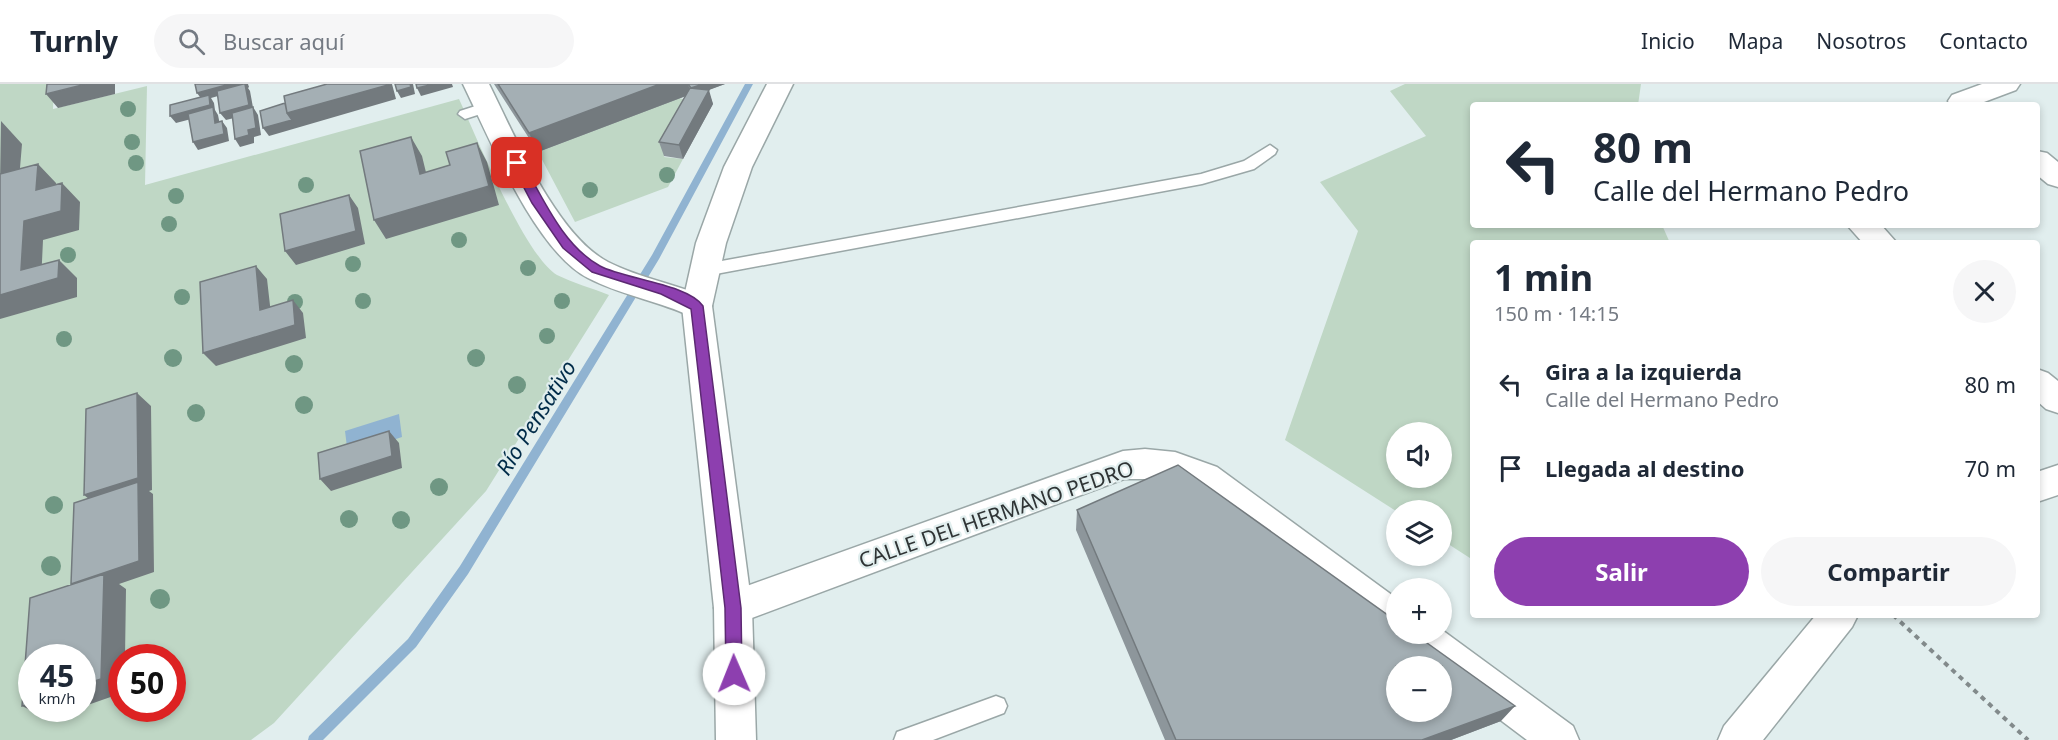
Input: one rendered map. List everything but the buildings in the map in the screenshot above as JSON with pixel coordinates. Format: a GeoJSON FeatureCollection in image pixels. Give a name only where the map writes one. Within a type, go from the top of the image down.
{"type":"FeatureCollection","features":[{"type":"Feature","properties":{"kind":"street"},"geometry":{"type":"LineString","coordinates":[[736,740],[733,608],[697,306],[711,243],[738,167],[780,84]]}},
{"type":"Feature","properties":{"kind":"street"},"geometry":{"type":"LineString","coordinates":[[1962,102],[2007,84]]}},
{"type":"Feature","properties":{"kind":"street"},"geometry":{"type":"LineString","coordinates":[[476,102],[536,200],[567,245],[596,269],[666,291],[697,306]]}},
{"type":"Feature","properties":{"kind":"street"},"geometry":{"type":"LineString","coordinates":[[2040,162],[2058,177]]}},
{"type":"Feature","properties":{"kind":"street"},"geometry":{"type":"LineString","coordinates":[[1865,228],[1879,240]]}},
{"type":"Feature","properties":{"kind":"street"},"geometry":{"type":"LineString","coordinates":[[2040,385],[2058,400]]}},
{"type":"Feature","properties":{"kind":"street","name":"CALLE DEL HERMANO PEDRO"},"geometry":{"type":"LineString","coordinates":[[733,608],[1123,465],[1144,462],[1186,468],[1205,477],[1386,612]]}},
{"type":"Feature","properties":{"kind":"street"},"geometry":{"type":"LineString","coordinates":[[2040,486],[2058,480]]}},
{"type":"Feature","properties":{"kind":"street"},"geometry":{"type":"LineString","coordinates":[[1738,740],[1837,618]]}},
{"type":"Feature","properties":{"kind":"street"},"geometry":{"type":"LineString","coordinates":[[1430,644],[1559,740]]}},
{"type":"Feature","properties":{"kind":"lane"},"geometry":{"type":"LineString","coordinates":[[705,270],[1202,179],[1249,165],[1270,150]]}},
{"type":"Feature","properties":{"kind":"lane"},"geometry":{"type":"LineString","coordinates":[[905,740],[996,706]]}},
{"type":"Feature","properties":{"kind":"path"},"geometry":{"type":"LineString","coordinates":[[1896,618],[2028,740]]}},
{"type":"Feature","properties":{"kind":"green space"},"geometry":{"type":"Polygon","coordinates":[[[0,84],[54,84],[53,109],[147,86],[145,185],[459,99],[502,194],[516,221],[544,264],[569,281],[609,295],[486,491],[274,723],[251,740],[0,740],[0,84]]]}},
{"type":"Feature","properties":{"kind":"green space"},"geometry":{"type":"Polygon","coordinates":[[[1405,84],[1641,84],[1638,102],[1470,102],[1470,228],[1663,228],[1669,240],[1470,240],[1470,558],[1452,546],[1452,500],[1386,500],[1386,505],[1285,440],[1358,231],[1320,182],[1426,136],[1390,91],[1405,84]]]}},
{"type":"Feature","properties":{"kind":"green space"},"geometry":{"type":"Polygon","coordinates":[[[679,98],[695,102],[664,157],[683,159],[668,187],[575,222],[538,152],[679,98]]]}},
{"type":"Feature","properties":{"kind":"water"},"geometry":{"type":"Polygon","coordinates":[[[399,414],[402,437],[348,455],[345,431],[399,414]]]}},
{"type":"Feature","properties":{"kind":"waterway","name":"Río Pensativo"},"geometry":{"type":"LineString","coordinates":[[314,740],[412,643],[464,570],[656,257],[749,84]]}},
{"type":"Feature","properties":{"kind":"route"},"geometry":{"type":"LineString","coordinates":[[517,163],[536,200],[567,245],[596,269],[666,291],[697,306],[733,608],[734,674]]}}]}
